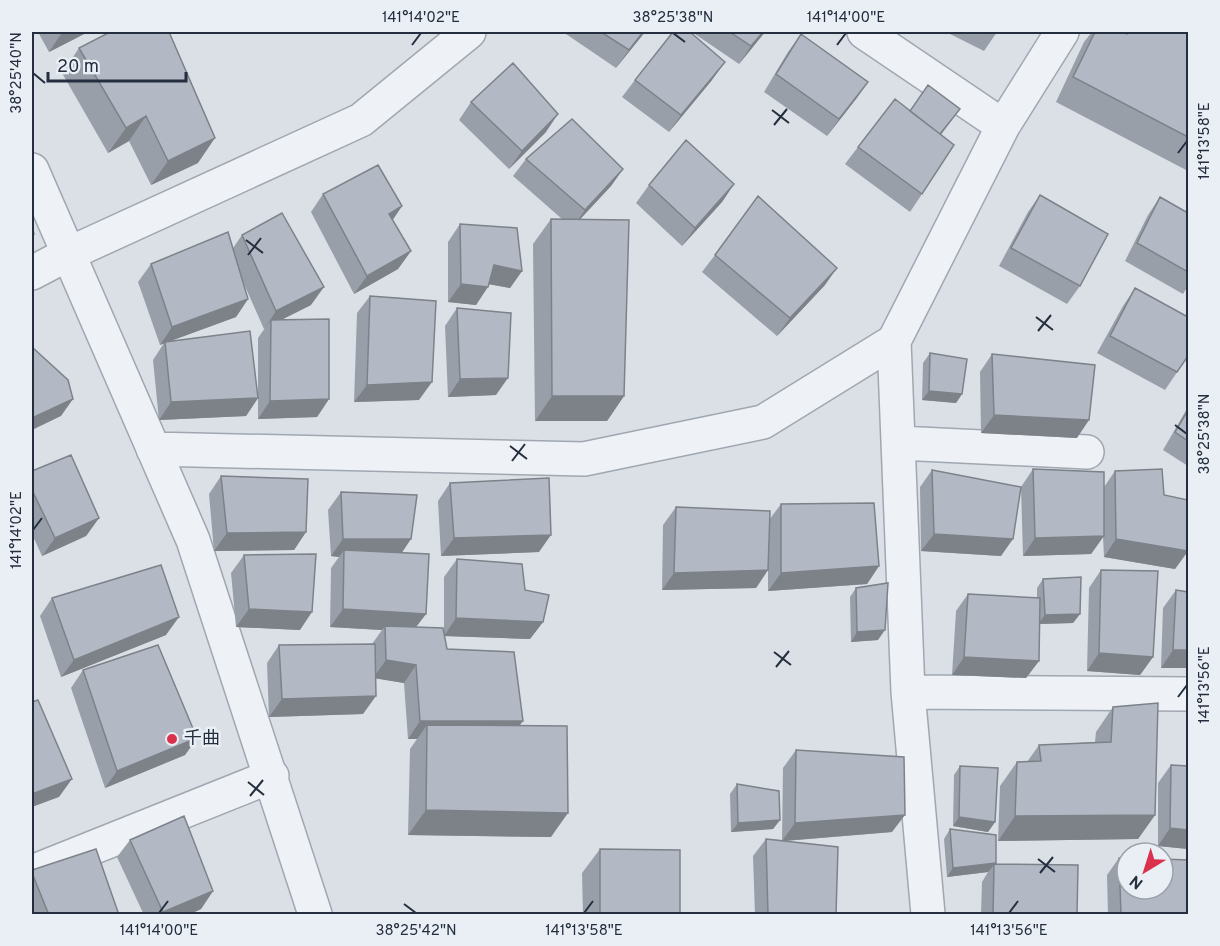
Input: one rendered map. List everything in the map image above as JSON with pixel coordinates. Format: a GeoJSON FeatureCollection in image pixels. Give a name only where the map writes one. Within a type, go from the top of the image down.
{"type":"FeatureCollection","features":[{"type":"Feature","properties":{"kind":"street"},"geometry":{"type":"LineString","coordinates":[[32,273],[68,254],[361,120],[469,32]]}},
{"type":"Feature","properties":{"kind":"street"},"geometry":{"type":"LineString","coordinates":[[864,32],[1003,126]]}},
{"type":"Feature","properties":{"kind":"street"},"geometry":{"type":"LineString","coordinates":[[928,915],[908,692],[894,341],[1003,126],[1062,32]]}},
{"type":"Feature","properties":{"kind":"street"},"geometry":{"type":"LineString","coordinates":[[32,170],[193,540],[272,776],[315,915]]}},
{"type":"Feature","properties":{"kind":"street"},"geometry":{"type":"LineString","coordinates":[[153,449],[584,459],[763,422],[894,341]]}},
{"type":"Feature","properties":{"kind":"street"},"geometry":{"type":"LineString","coordinates":[[898,443],[1087,452]]}},
{"type":"Feature","properties":{"kind":"street"},"geometry":{"type":"LineString","coordinates":[[908,692],[1188,694]]}},
{"type":"Feature","properties":{"kind":"street"},"geometry":{"type":"LineString","coordinates":[[32,872],[272,776]]}},
{"type":"Feature","properties":{"kind":"building"},"geometry":{"type":"Polygon","coordinates":[[[110,32],[169,32],[215,138],[168,161],[146,116],[126,128],[79,48],[110,32]]]}},
{"type":"Feature","properties":{"kind":"building"},"geometry":{"type":"Polygon","coordinates":[[[601,32],[643,32],[629,50],[601,32]]]}},
{"type":"Feature","properties":{"kind":"building"},"geometry":{"type":"Polygon","coordinates":[[[673,32],[690,32],[725,62],[681,115],[635,80],[673,32]]]}},
{"type":"Feature","properties":{"kind":"building"},"geometry":{"type":"Polygon","coordinates":[[[730,32],[763,32],[751,46],[730,32]]]}},
{"type":"Feature","properties":{"kind":"building"},"geometry":{"type":"Polygon","coordinates":[[[1095,32],[1127,34],[1128,32],[1188,32],[1188,137],[1073,77],[1095,32]]]}},
{"type":"Feature","properties":{"kind":"building"},"geometry":{"type":"Polygon","coordinates":[[[801,34],[868,82],[839,119],[776,74],[801,34]]]}},
{"type":"Feature","properties":{"kind":"building"},"geometry":{"type":"Polygon","coordinates":[[[513,63],[558,114],[522,151],[471,102],[513,63]]]}},
{"type":"Feature","properties":{"kind":"building"},"geometry":{"type":"Polygon","coordinates":[[[928,85],[960,109],[940,134],[910,111],[928,85]]]}},
{"type":"Feature","properties":{"kind":"building"},"geometry":{"type":"Polygon","coordinates":[[[895,99],[954,145],[922,194],[858,147],[895,99]]]}},
{"type":"Feature","properties":{"kind":"building"},"geometry":{"type":"Polygon","coordinates":[[[572,119],[623,169],[585,210],[526,159],[572,119]]]}},
{"type":"Feature","properties":{"kind":"building"},"geometry":{"type":"Polygon","coordinates":[[[686,140],[734,184],[695,228],[649,185],[686,140]]]}},
{"type":"Feature","properties":{"kind":"building"},"geometry":{"type":"Polygon","coordinates":[[[378,165],[402,206],[389,214],[411,251],[367,276],[323,194],[378,165]]]}},
{"type":"Feature","properties":{"kind":"building"},"geometry":{"type":"Polygon","coordinates":[[[1040,195],[1108,234],[1080,286],[1011,248],[1040,195]]]}},
{"type":"Feature","properties":{"kind":"building"},"geometry":{"type":"Polygon","coordinates":[[[758,196],[837,268],[790,318],[715,255],[758,196]]]}},
{"type":"Feature","properties":{"kind":"building"},"geometry":{"type":"Polygon","coordinates":[[[1160,197],[1188,213],[1188,272],[1137,243],[1160,197]]]}},
{"type":"Feature","properties":{"kind":"building"},"geometry":{"type":"Polygon","coordinates":[[[282,213],[324,287],[276,311],[242,235],[282,213]]]}},
{"type":"Feature","properties":{"kind":"building"},"geometry":{"type":"Polygon","coordinates":[[[551,219],[629,220],[624,396],[552,396],[551,219]]]}},
{"type":"Feature","properties":{"kind":"building"},"geometry":{"type":"Polygon","coordinates":[[[460,224],[517,228],[522,271],[494,265],[488,287],[461,284],[460,224]]]}},
{"type":"Feature","properties":{"kind":"building"},"geometry":{"type":"Polygon","coordinates":[[[228,232],[248,299],[172,327],[151,264],[228,232]]]}},
{"type":"Feature","properties":{"kind":"building"},"geometry":{"type":"Polygon","coordinates":[[[1135,288],[1188,317],[1188,356],[1177,372],[1110,336],[1135,288]]]}},
{"type":"Feature","properties":{"kind":"building"},"geometry":{"type":"Polygon","coordinates":[[[370,296],[436,301],[432,382],[367,385],[370,296]]]}},
{"type":"Feature","properties":{"kind":"building"},"geometry":{"type":"Polygon","coordinates":[[[457,308],[511,313],[508,378],[460,379],[457,308]]]}},
{"type":"Feature","properties":{"kind":"building"},"geometry":{"type":"Polygon","coordinates":[[[329,319],[329,399],[270,401],[271,320],[329,319]]]}},
{"type":"Feature","properties":{"kind":"building"},"geometry":{"type":"Polygon","coordinates":[[[250,331],[258,398],[171,402],[165,342],[250,331]]]}},
{"type":"Feature","properties":{"kind":"building"},"geometry":{"type":"Polygon","coordinates":[[[32,347],[68,380],[73,399],[32,418],[32,347]]]}},
{"type":"Feature","properties":{"kind":"building"},"geometry":{"type":"Polygon","coordinates":[[[930,353],[967,359],[962,394],[929,391],[930,353]]]}},
{"type":"Feature","properties":{"kind":"building"},"geometry":{"type":"Polygon","coordinates":[[[992,354],[1095,365],[1089,420],[994,415],[992,354]]]}},
{"type":"Feature","properties":{"kind":"building"},"geometry":{"type":"Polygon","coordinates":[[[1188,410],[1188,441],[1175,432],[1188,410]]]}},
{"type":"Feature","properties":{"kind":"building"},"geometry":{"type":"Polygon","coordinates":[[[71,455],[99,518],[55,538],[32,490],[32,471],[71,455]]]}},
{"type":"Feature","properties":{"kind":"building"},"geometry":{"type":"Polygon","coordinates":[[[1033,469],[1104,472],[1104,536],[1035,538],[1033,469]]]}},
{"type":"Feature","properties":{"kind":"building"},"geometry":{"type":"Polygon","coordinates":[[[1162,469],[1164,495],[1188,500],[1188,551],[1116,539],[1115,471],[1162,469]]]}},
{"type":"Feature","properties":{"kind":"building"},"geometry":{"type":"Polygon","coordinates":[[[932,470],[1021,487],[1013,539],[934,534],[932,470]]]}},
{"type":"Feature","properties":{"kind":"building"},"geometry":{"type":"Polygon","coordinates":[[[221,476],[308,479],[306,532],[227,533],[221,476]]]}},
{"type":"Feature","properties":{"kind":"building"},"geometry":{"type":"Polygon","coordinates":[[[549,478],[551,535],[454,538],[450,483],[549,478]]]}},
{"type":"Feature","properties":{"kind":"building"},"geometry":{"type":"Polygon","coordinates":[[[341,492],[417,495],[411,539],[343,539],[341,492]]]}},
{"type":"Feature","properties":{"kind":"building"},"geometry":{"type":"Polygon","coordinates":[[[874,503],[879,566],[781,573],[781,504],[874,503]]]}},
{"type":"Feature","properties":{"kind":"building"},"geometry":{"type":"Polygon","coordinates":[[[676,507],[770,511],[768,570],[674,573],[676,507]]]}},
{"type":"Feature","properties":{"kind":"building"},"geometry":{"type":"Polygon","coordinates":[[[344,550],[429,554],[426,614],[343,609],[344,550]]]}},
{"type":"Feature","properties":{"kind":"building"},"geometry":{"type":"Polygon","coordinates":[[[316,554],[312,612],[249,609],[244,555],[316,554]]]}},
{"type":"Feature","properties":{"kind":"building"},"geometry":{"type":"Polygon","coordinates":[[[457,559],[522,564],[525,590],[549,595],[543,622],[456,618],[457,559]]]}},
{"type":"Feature","properties":{"kind":"building"},"geometry":{"type":"Polygon","coordinates":[[[161,565],[179,617],[74,660],[52,598],[161,565]]]}},
{"type":"Feature","properties":{"kind":"building"},"geometry":{"type":"Polygon","coordinates":[[[1101,570],[1158,571],[1153,657],[1099,653],[1101,570]]]}},
{"type":"Feature","properties":{"kind":"building"},"geometry":{"type":"Polygon","coordinates":[[[1081,577],[1080,614],[1045,615],[1043,579],[1081,577]]]}},
{"type":"Feature","properties":{"kind":"building"},"geometry":{"type":"Polygon","coordinates":[[[888,583],[885,630],[857,632],[856,588],[888,583]]]}},
{"type":"Feature","properties":{"kind":"building"},"geometry":{"type":"Polygon","coordinates":[[[1176,590],[1188,592],[1188,650],[1173,650],[1176,590]]]}},
{"type":"Feature","properties":{"kind":"building"},"geometry":{"type":"Polygon","coordinates":[[[968,594],[1040,598],[1039,661],[964,657],[968,594]]]}},
{"type":"Feature","properties":{"kind":"building"},"geometry":{"type":"Polygon","coordinates":[[[385,626],[443,628],[447,649],[514,652],[523,721],[420,721],[416,665],[386,660],[385,626]]]}},
{"type":"Feature","properties":{"kind":"building"},"geometry":{"type":"Polygon","coordinates":[[[375,644],[376,696],[282,699],[279,645],[375,644]]]}},
{"type":"Feature","properties":{"kind":"building"},"geometry":{"type":"Polygon","coordinates":[[[158,645],[197,738],[117,771],[83,670],[158,645]]]}},
{"type":"Feature","properties":{"kind":"building"},"geometry":{"type":"Polygon","coordinates":[[[38,700],[72,779],[32,794],[32,702],[38,700]]]}},
{"type":"Feature","properties":{"kind":"building"},"geometry":{"type":"Polygon","coordinates":[[[1158,703],[1155,815],[1015,816],[1017,762],[1041,761],[1039,745],[1111,742],[1113,707],[1158,703]]]}},
{"type":"Feature","properties":{"kind":"building"},"geometry":{"type":"Polygon","coordinates":[[[427,725],[567,726],[568,813],[426,810],[427,725]]]}},
{"type":"Feature","properties":{"kind":"building"},"geometry":{"type":"Polygon","coordinates":[[[796,750],[904,757],[905,815],[795,823],[796,750]]]}},
{"type":"Feature","properties":{"kind":"building"},"geometry":{"type":"Polygon","coordinates":[[[1171,765],[1188,766],[1188,830],[1170,828],[1171,765]]]}},
{"type":"Feature","properties":{"kind":"building"},"geometry":{"type":"Polygon","coordinates":[[[960,766],[998,768],[995,822],[959,817],[960,766]]]}},
{"type":"Feature","properties":{"kind":"building"},"geometry":{"type":"Polygon","coordinates":[[[737,784],[779,791],[780,820],[738,823],[737,784]]]}},
{"type":"Feature","properties":{"kind":"building"},"geometry":{"type":"Polygon","coordinates":[[[184,816],[213,891],[163,912],[130,840],[184,816]]]}},
{"type":"Feature","properties":{"kind":"building"},"geometry":{"type":"Polygon","coordinates":[[[950,829],[996,835],[996,863],[953,868],[950,829]]]}},
{"type":"Feature","properties":{"kind":"building"},"geometry":{"type":"Polygon","coordinates":[[[766,839],[838,847],[836,915],[768,915],[766,839]]]}},
{"type":"Feature","properties":{"kind":"building"},"geometry":{"type":"Polygon","coordinates":[[[96,849],[119,915],[49,915],[32,870],[96,849]]]}},
{"type":"Feature","properties":{"kind":"building"},"geometry":{"type":"Polygon","coordinates":[[[600,849],[680,850],[680,915],[600,915],[600,849]]]}},
{"type":"Feature","properties":{"kind":"building"},"geometry":{"type":"Polygon","coordinates":[[[1175,859],[1188,860],[1188,915],[1121,915],[1121,901],[1175,901],[1175,859]]]}},
{"type":"Feature","properties":{"kind":"building"},"geometry":{"type":"Polygon","coordinates":[[[994,864],[1078,865],[1077,915],[993,915],[994,864]]]}},
{"type":"Feature","properties":{"kind":"place","name":"千曲"},"geometry":{"type":"Point","coordinates":[172,739]}}]}
